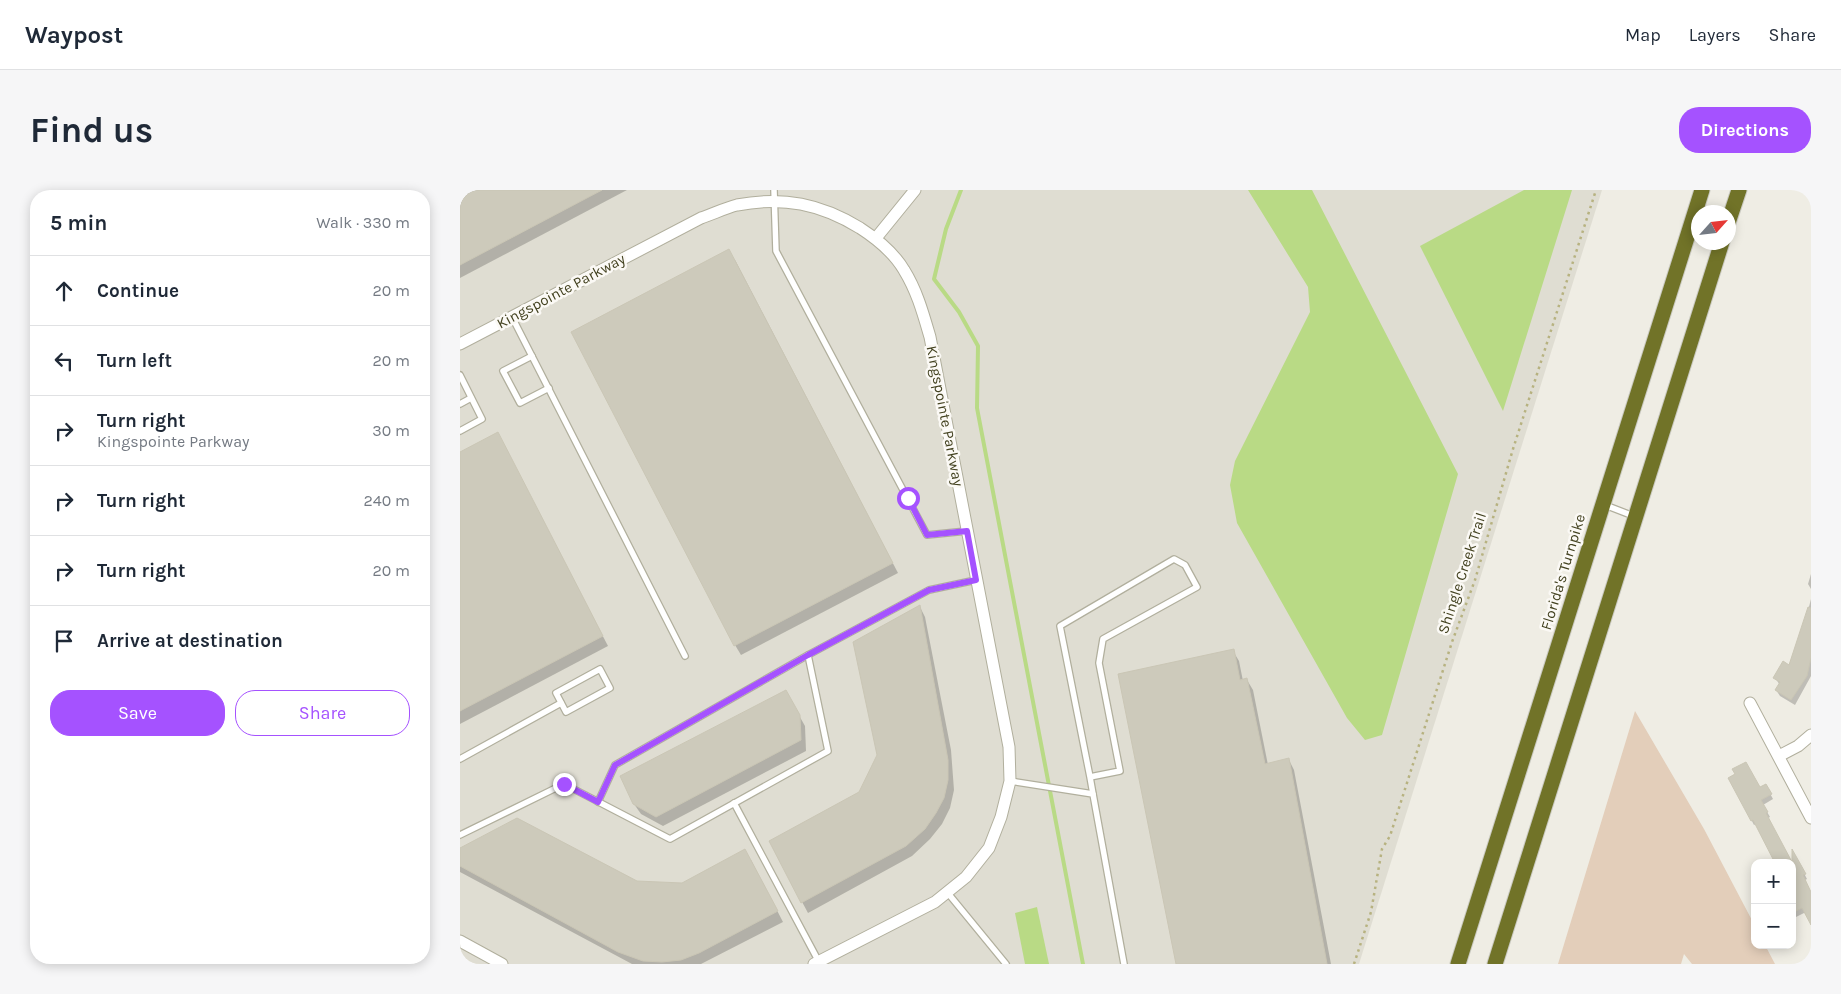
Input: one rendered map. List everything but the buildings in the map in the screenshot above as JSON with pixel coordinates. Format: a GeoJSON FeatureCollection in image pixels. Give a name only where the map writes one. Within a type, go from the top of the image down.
{"type":"FeatureCollection","features":[{"type":"Feature","properties":{"kind":"highway","name":"Florida's Turnpike"},"geometry":{"type":"LineString","coordinates":[[1458,964],[1702,190]]}},
{"type":"Feature","properties":{"kind":"highway"},"geometry":{"type":"LineString","coordinates":[[1734,205],[1739,190]]}},
{"type":"Feature","properties":{"kind":"highway"},"geometry":{"type":"LineString","coordinates":[[1495,964],[1719,250]]}},
{"type":"Feature","properties":{"kind":"street"},"geometry":{"type":"LineString","coordinates":[[876,238],[915,190]]}},
{"type":"Feature","properties":{"kind":"street","name":"Kingspointe Parkway"},"geometry":{"type":"LineString","coordinates":[[460,344],[701,218],[736,205],[774,196],[805,203],[843,217],[876,238],[904,268],[919,299],[930,337],[1009,747],[1010,781],[1001,817],[989,848],[966,877],[935,902],[818,963]]}},
{"type":"Feature","properties":{"kind":"street"},"geometry":{"type":"LineString","coordinates":[[1750,703],[1811,818]]}},
{"type":"Feature","properties":{"kind":"street"},"geometry":{"type":"LineString","coordinates":[[1779,756],[1798,746],[1811,736]]}},
{"type":"Feature","properties":{"kind":"street"},"geometry":{"type":"LineString","coordinates":[[460,941],[502,964]]}},
{"type":"Feature","properties":{"kind":"lane"},"geometry":{"type":"LineString","coordinates":[[774,196],[776,251],[927,535],[967,531]]}},
{"type":"Feature","properties":{"kind":"lane"},"geometry":{"type":"LineString","coordinates":[[512,316],[685,656]]}},
{"type":"Feature","properties":{"kind":"lane"},"geometry":{"type":"LineString","coordinates":[[532,356],[503,371],[520,403],[548,388]]}},
{"type":"Feature","properties":{"kind":"lane"},"geometry":{"type":"LineString","coordinates":[[460,376],[482,419],[460,431]]}},
{"type":"Feature","properties":{"kind":"lane"},"geometry":{"type":"LineString","coordinates":[[460,404],[471,398]]}},
{"type":"Feature","properties":{"kind":"lane"},"geometry":{"type":"LineString","coordinates":[[1603,504],[1636,517]]}},
{"type":"Feature","properties":{"kind":"lane"},"geometry":{"type":"LineString","coordinates":[[1090,777],[1120,771],[1099,662],[1104,638],[1197,587],[1185,565],[1174,559],[1060,626],[1090,777],[1094,794],[1124,964]]}},
{"type":"Feature","properties":{"kind":"lane"},"geometry":{"type":"LineString","coordinates":[[598,802],[615,765],[808,655],[929,590],[976,580]]}},
{"type":"Feature","properties":{"kind":"lane"},"geometry":{"type":"LineString","coordinates":[[460,835],[564,784],[670,839],[828,751],[808,655]]}},
{"type":"Feature","properties":{"kind":"lane"},"geometry":{"type":"LineString","coordinates":[[600,669],[610,688],[566,712],[561,703],[556,693],[600,669]]}},
{"type":"Feature","properties":{"kind":"lane"},"geometry":{"type":"LineString","coordinates":[[460,759],[561,703]]}},
{"type":"Feature","properties":{"kind":"lane"},"geometry":{"type":"LineString","coordinates":[[1010,781],[1094,794]]}},
{"type":"Feature","properties":{"kind":"lane"},"geometry":{"type":"LineString","coordinates":[[734,803],[818,963]]}},
{"type":"Feature","properties":{"kind":"lane"},"geometry":{"type":"LineString","coordinates":[[947,892],[1006,964]]}},
{"type":"Feature","properties":{"kind":"path","name":"Shingle Creek Trail"},"geometry":{"type":"LineString","coordinates":[[1354,964],[1371,912],[1382,849],[1390,836],[1452,642],[1475,580],[1513,449],[1596,190]]}},
{"type":"Feature","properties":{"kind":"shaded area"},"geometry":{"type":"Polygon","coordinates":[[[460,190],[1602,190],[1359,964],[460,964],[460,190]]]}},
{"type":"Feature","properties":{"kind":"shaded area"},"geometry":{"type":"Polygon","coordinates":[[[1248,190],[1312,190],[1458,474],[1382,735],[1365,740],[1347,718],[1237,523],[1230,485],[1235,461],[1310,312],[1308,287],[1248,190]]]}},
{"type":"Feature","properties":{"kind":"shaded area"},"geometry":{"type":"Polygon","coordinates":[[[1524,190],[1572,190],[1503,411],[1420,246],[1524,190]]]}},
{"type":"Feature","properties":{"kind":"shaded area"},"geometry":{"type":"Polygon","coordinates":[[[1635,711],[1704,829],[1751,918],[1751,949],[1767,949],[1775,964],[1692,964],[1684,954],[1681,964],[1558,964],[1635,711]]]}},
{"type":"Feature","properties":{"kind":"shaded area"},"geometry":{"type":"Polygon","coordinates":[[[1037,907],[1049,964],[1025,964],[1015,913],[1037,907]]]}},
{"type":"Feature","properties":{"kind":"waterway"},"geometry":{"type":"LineString","coordinates":[[961,190],[946,229],[934,279],[959,312],[978,346],[977,408],[1083,964]]}},
{"type":"Feature","properties":{"kind":"route"},"geometry":{"type":"LineString","coordinates":[[564,784],[598,802],[615,765],[808,655],[929,590],[976,580],[967,531],[927,535],[908,498]]}}]}
